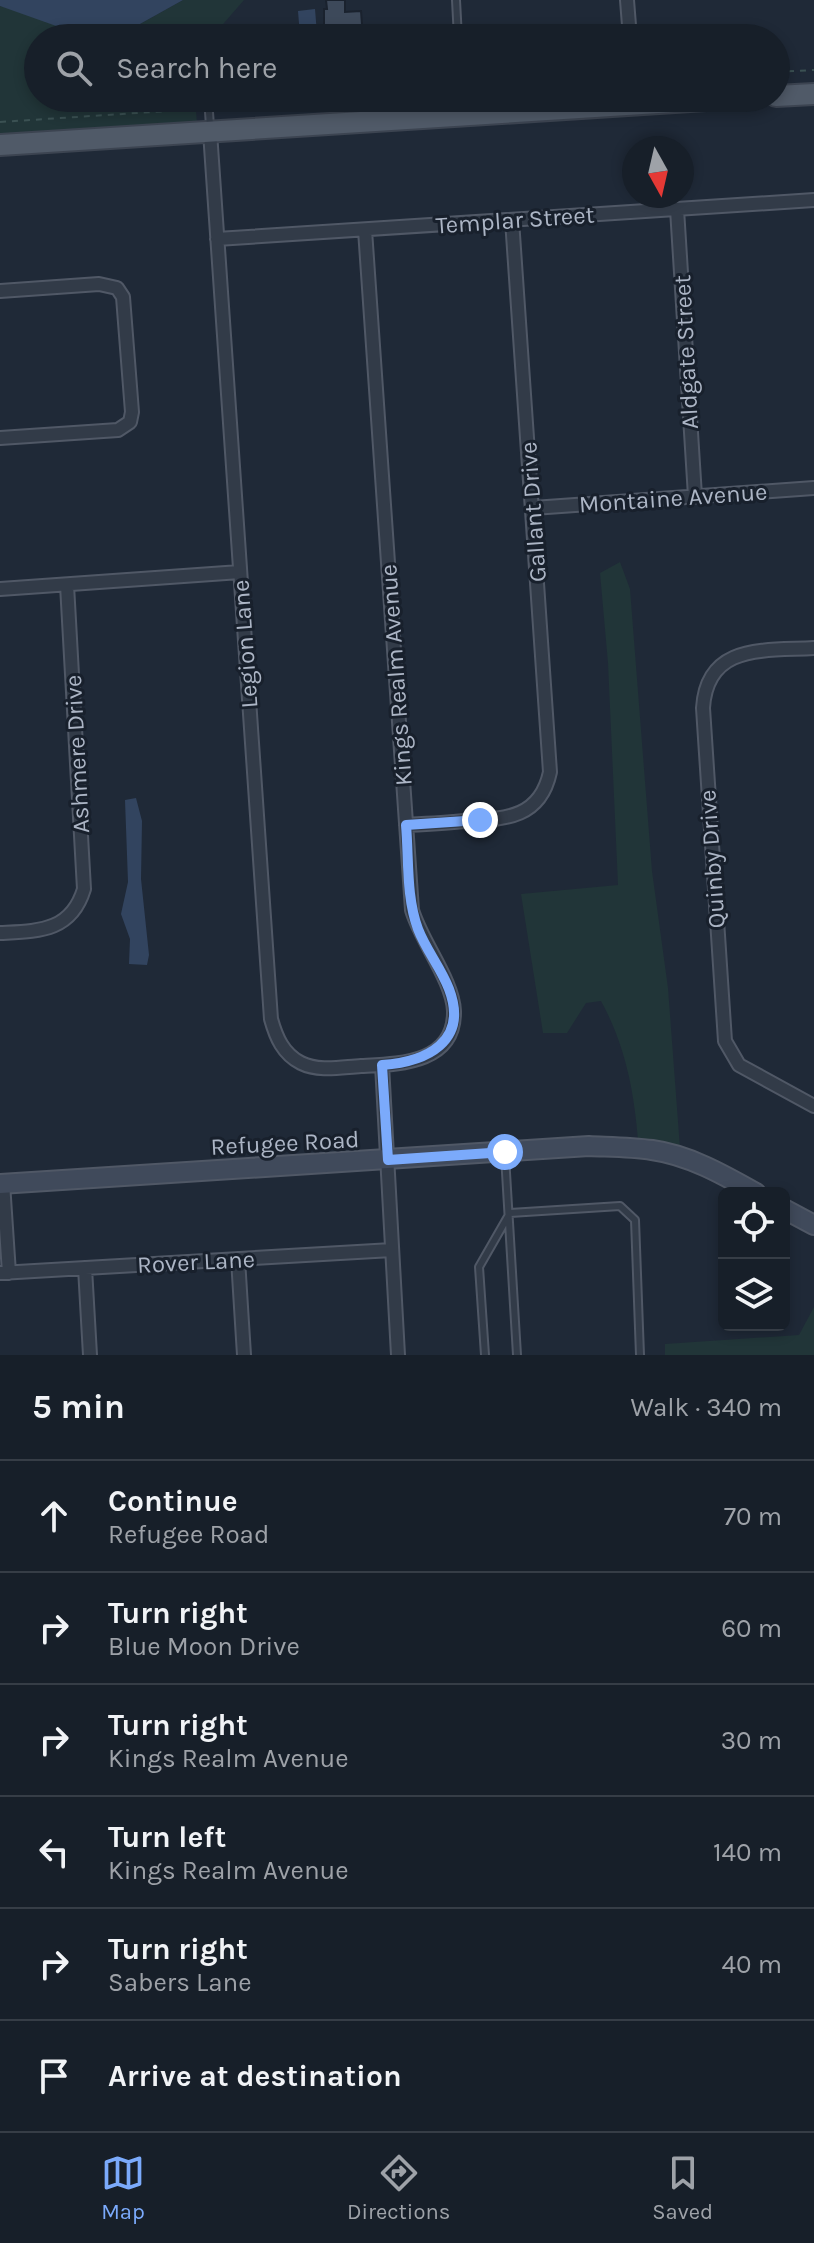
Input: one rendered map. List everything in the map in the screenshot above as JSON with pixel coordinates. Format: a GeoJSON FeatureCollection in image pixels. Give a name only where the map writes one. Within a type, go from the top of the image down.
{"type":"FeatureCollection","features":[{"type":"Feature","properties":{"kind":"main road"},"geometry":{"type":"LineString","coordinates":[[790,95],[814,94]]}},
{"type":"Feature","properties":{"kind":"main road"},"geometry":{"type":"LineString","coordinates":[[0,145],[210,132],[411,112]]}},
{"type":"Feature","properties":{"kind":"street"},"geometry":{"type":"LineString","coordinates":[[627,0],[629,24]]}},
{"type":"Feature","properties":{"kind":"street","name":"Legion Lane"},"geometry":{"type":"LineString","coordinates":[[210,132],[271,1019],[280,1045],[290,1055]]}},
{"type":"Feature","properties":{"kind":"street","name":"Templar Street"},"geometry":{"type":"LineString","coordinates":[[217,239],[814,200]]}},
{"type":"Feature","properties":{"kind":"street","name":"Aldgate Street"},"geometry":{"type":"LineString","coordinates":[[677,209],[695,496]]}},
{"type":"Feature","properties":{"kind":"street","name":"Gallant Drive"},"geometry":{"type":"LineString","coordinates":[[406,825],[501,819],[521,813],[542,805],[547,782],[550,762],[512,220]]}},
{"type":"Feature","properties":{"kind":"street","name":"Kings Realm Avenue"},"geometry":{"type":"LineString","coordinates":[[365,230],[412,910],[418,931],[447,986],[454,1011],[447,1036],[429,1055],[404,1063],[382,1065]]}},
{"type":"Feature","properties":{"kind":"street"},"geometry":{"type":"LineString","coordinates":[[0,291],[107,284],[121,291],[132,412],[126,427],[104,432],[0,438],[0,426]]}},
{"type":"Feature","properties":{"kind":"street","name":"Montaine Avenue"},"geometry":{"type":"LineString","coordinates":[[533,508],[814,488]]}},
{"type":"Feature","properties":{"kind":"street"},"geometry":{"type":"LineString","coordinates":[[0,589],[240,572]]}},
{"type":"Feature","properties":{"kind":"street","name":"Ashmere Drive"},"geometry":{"type":"LineString","coordinates":[[0,933],[49,929],[66,918],[80,900],[85,884],[67,585]]}},
{"type":"Feature","properties":{"kind":"street","name":"Quinby Drive"},"geometry":{"type":"LineString","coordinates":[[814,648],[752,652],[726,661],[708,681],[703,708],[725,1041],[739,1065],[814,1106]]}},
{"type":"Feature","properties":{"kind":"street"},"geometry":{"type":"LineString","coordinates":[[280,1066],[290,1055],[300,1063],[314,1067],[382,1065],[398,1355]]}},
{"type":"Feature","properties":{"kind":"street","name":"Refugee Road"},"geometry":{"type":"LineString","coordinates":[[2,1184],[589,1146],[654,1150],[705,1166],[745,1187]]}},
{"type":"Feature","properties":{"kind":"street"},"geometry":{"type":"LineString","coordinates":[[2,1184],[4,1273]]}},
{"type":"Feature","properties":{"kind":"street"},"geometry":{"type":"LineString","coordinates":[[790,1212],[814,1225]]}},
{"type":"Feature","properties":{"kind":"street","name":"Rover Lane"},"geometry":{"type":"LineString","coordinates":[[4,1273],[392,1250]]}},
{"type":"Feature","properties":{"kind":"street"},"geometry":{"type":"LineString","coordinates":[[238,1259],[244,1355]]}},
{"type":"Feature","properties":{"kind":"street"},"geometry":{"type":"LineString","coordinates":[[85,1268],[90,1355]]}},
{"type":"Feature","properties":{"kind":"lane"},"geometry":{"type":"LineString","coordinates":[[456,0],[457,24]]}},
{"type":"Feature","properties":{"kind":"lane"},"geometry":{"type":"LineString","coordinates":[[208,112],[210,132]]}},
{"type":"Feature","properties":{"kind":"lane"},"geometry":{"type":"LineString","coordinates":[[505,1152],[517,1355]]}},
{"type":"Feature","properties":{"kind":"lane"},"geometry":{"type":"LineString","coordinates":[[510,1213],[620,1206],[635,1220],[640,1355]]}},
{"type":"Feature","properties":{"kind":"lane"},"geometry":{"type":"LineString","coordinates":[[485,1355],[479,1267],[510,1213]]}},
{"type":"Feature","properties":{"kind":"path"},"geometry":{"type":"LineString","coordinates":[[790,71],[814,70]]}},
{"type":"Feature","properties":{"kind":"path"},"geometry":{"type":"LineString","coordinates":[[0,122],[149,112]]}},
{"type":"Feature","properties":{"kind":"green space"},"geometry":{"type":"Polygon","coordinates":[[[183,0],[244,0],[223,24],[140,24],[183,0]]]}},
{"type":"Feature","properties":{"kind":"green space"},"geometry":{"type":"Polygon","coordinates":[[[0,6],[78,24],[24,24],[24,112],[196,112],[197,123],[0,137],[0,6]]]}},
{"type":"Feature","properties":{"kind":"green space"},"geometry":{"type":"Polygon","coordinates":[[[620,562],[630,589],[652,871],[668,988],[680,1148],[638,1140],[627,1068],[601,1001],[586,1003],[567,1033],[543,1033],[521,894],[618,885],[608,663],[600,573],[620,562]]]}},
{"type":"Feature","properties":{"kind":"green space"},"geometry":{"type":"Polygon","coordinates":[[[814,1307],[814,1355],[665,1355],[665,1344],[799,1335],[814,1307]]]}},
{"type":"Feature","properties":{"kind":"water"},"geometry":{"type":"Polygon","coordinates":[[[0,0],[183,0],[140,24],[51,24],[0,6],[0,0]]]}},
{"type":"Feature","properties":{"kind":"water"},"geometry":{"type":"Polygon","coordinates":[[[315,9],[316,24],[299,24],[298,11],[315,9]]]}},
{"type":"Feature","properties":{"kind":"water"},"geometry":{"type":"Polygon","coordinates":[[[136,798],[142,821],[141,879],[149,955],[147,965],[129,964],[130,939],[121,914],[128,882],[125,800],[136,798]]]}},
{"type":"Feature","properties":{"kind":"building"},"geometry":{"type":"Polygon","coordinates":[[[326,0],[345,0],[345,12],[361,11],[362,24],[324,24],[324,9],[327,9],[326,0]]]}},
{"type":"Feature","properties":{"kind":"route"},"geometry":{"type":"LineString","coordinates":[[480,820],[406,825],[412,910],[418,931],[452,998],[454,1011],[447,1036],[429,1055],[404,1063],[382,1065],[388,1160],[505,1152]]}}]}
